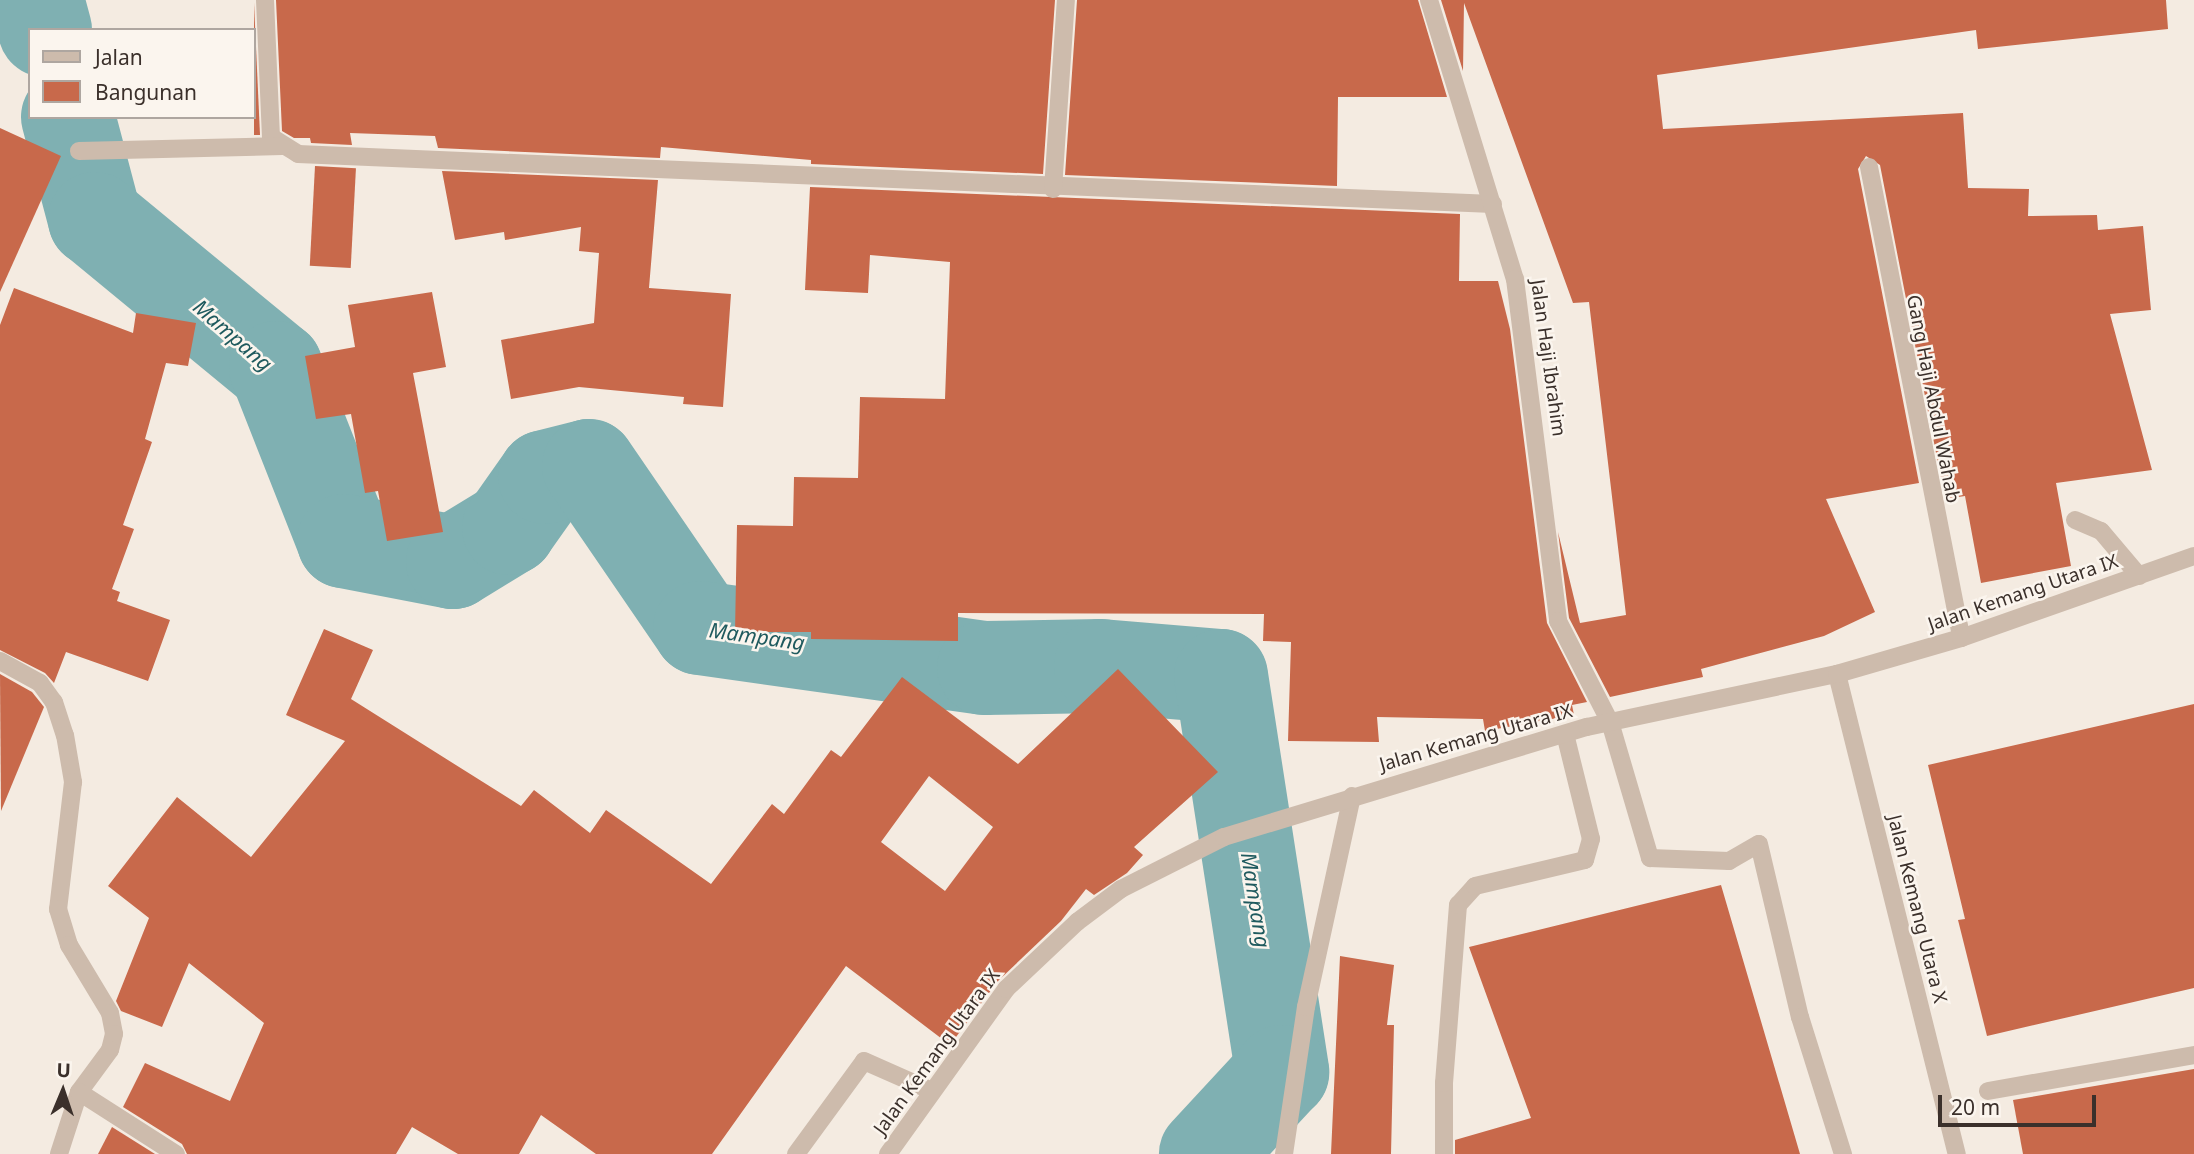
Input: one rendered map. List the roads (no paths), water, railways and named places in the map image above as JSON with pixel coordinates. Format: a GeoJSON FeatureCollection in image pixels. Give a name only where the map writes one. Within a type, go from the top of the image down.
{"type":"FeatureCollection","features":[{"type":"Feature","properties":{"kind":"street"},"geometry":{"type":"LineString","coordinates":[[265,0],[268,119],[271,137],[298,154],[1053,188],[1493,204]]}},
{"type":"Feature","properties":{"kind":"street"},"geometry":{"type":"LineString","coordinates":[[1053,188],[1066,0]]}},
{"type":"Feature","properties":{"kind":"street","name":"Jalan Haji Ibrahim"},"geometry":{"type":"LineString","coordinates":[[1429,0],[1515,279],[1558,621],[1610,722],[1650,858],[1729,861],[1759,844],[1800,1017],[1843,1154]]}},
{"type":"Feature","properties":{"kind":"street"},"geometry":{"type":"LineString","coordinates":[[79,151],[282,146]]}},
{"type":"Feature","properties":{"kind":"street","name":"Gang Haji Abdul Wahab"},"geometry":{"type":"LineString","coordinates":[[1869,167],[1961,638]]}},
{"type":"Feature","properties":{"kind":"street"},"geometry":{"type":"LineString","coordinates":[[2075,520],[2101,531],[2139,576]]}},
{"type":"Feature","properties":{"kind":"street","name":"Jalan Kemang Utara IX"},"geometry":{"type":"LineString","coordinates":[[888,1154],[1006,989],[1077,922],[1121,889],[1224,837],[1307,808],[1610,722],[1837,674],[1961,638],[2194,556]]}},
{"type":"Feature","properties":{"kind":"street"},"geometry":{"type":"LineString","coordinates":[[4,663],[40,683],[54,702],[65,735],[72,782],[58,909],[69,945],[110,1013],[114,1034],[110,1050],[79,1092],[59,1154]]}},
{"type":"Feature","properties":{"kind":"street","name":"Jalan Kemang Utara X"},"geometry":{"type":"LineString","coordinates":[[1837,674],[1957,1154]]}},
{"type":"Feature","properties":{"kind":"street"},"geometry":{"type":"LineString","coordinates":[[1444,1154],[1444,1083],[1458,905],[1475,886],[1585,860],[1591,839],[1565,734]]}},
{"type":"Feature","properties":{"kind":"street"},"geometry":{"type":"LineString","coordinates":[[1284,1154],[1306,1006],[1352,796]]}},
{"type":"Feature","properties":{"kind":"street"},"geometry":{"type":"LineString","coordinates":[[1987,1091],[2194,1055]]}},
{"type":"Feature","properties":{"kind":"street"},"geometry":{"type":"LineString","coordinates":[[796,1154],[864,1061],[932,1091]]}},
{"type":"Feature","properties":{"kind":"street"},"geometry":{"type":"LineString","coordinates":[[79,1092],[176,1154]]}},
{"type":"Feature","properties":{"kind":"waterway","name":"Mampang"},"geometry":{"type":"LineString","coordinates":[[37,0],[44,28]]}},
{"type":"Feature","properties":{"kind":"waterway","name":"Mampang"},"geometry":{"type":"LineString","coordinates":[[69,119],[95,219],[276,368],[344,541],[453,562],[509,528],[545,477],[589,466],[700,628],[984,668],[1101,666],[1221,676],[1282,1072],[1206,1154]]}}]}
